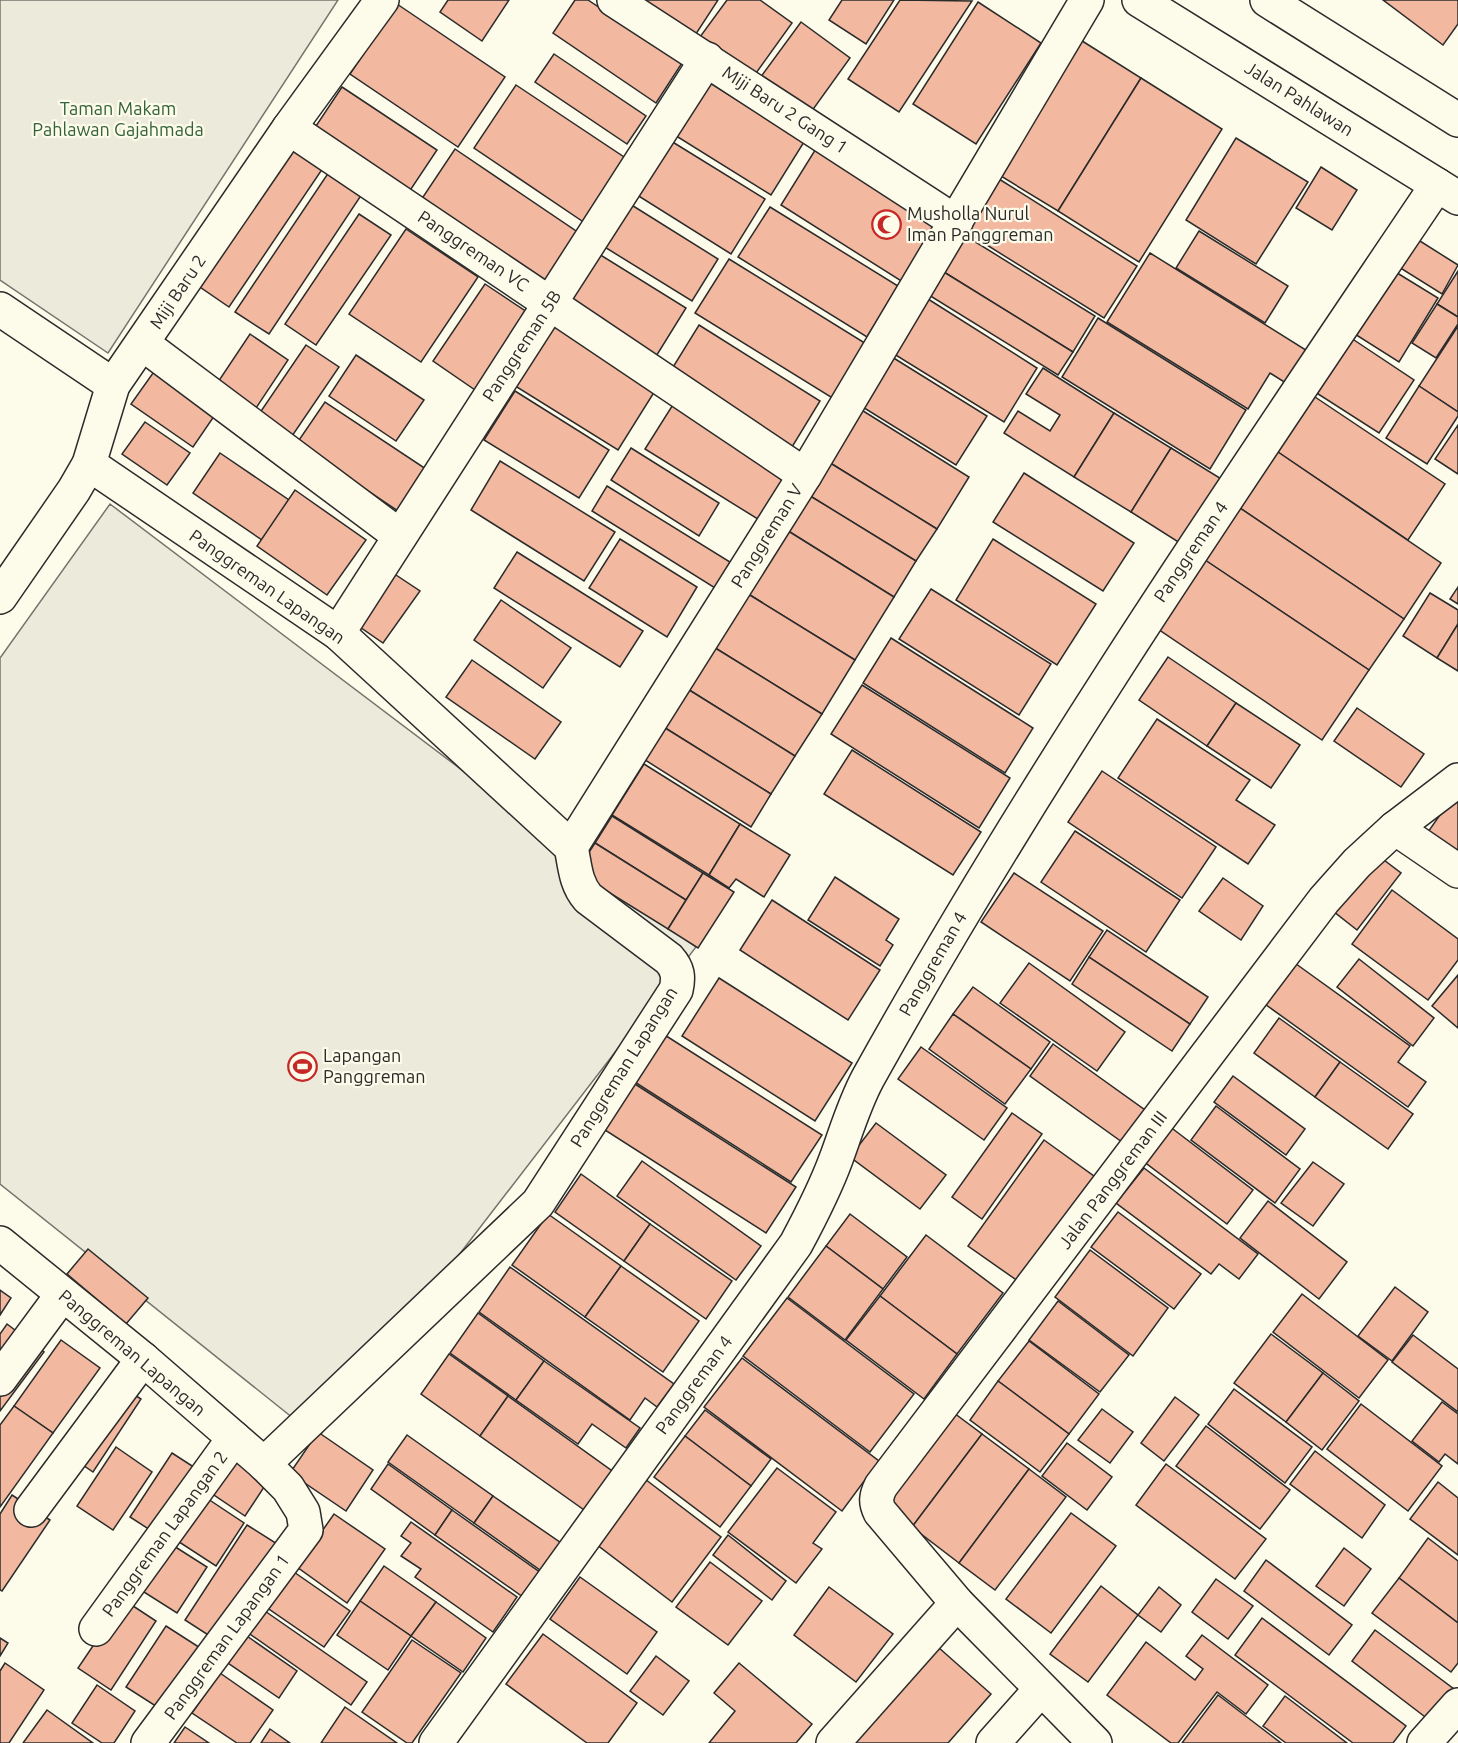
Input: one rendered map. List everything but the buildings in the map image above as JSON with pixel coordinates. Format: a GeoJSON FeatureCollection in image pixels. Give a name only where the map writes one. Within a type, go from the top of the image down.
{"type":"FeatureCollection","features":[{"type":"Feature","properties":{"kind":"street","name":"Miji Baru 2"},"geometry":{"type":"LineString","coordinates":[[0,597],[74,490],[89,464],[113,385],[289,128],[382,0]]}},
{"type":"Feature","properties":{"kind":"street","name":"Miji Baru 2 Gang 1"},"geometry":{"type":"LineString","coordinates":[[614,0],[956,222]]}},
{"type":"Feature","properties":{"kind":"street","name":"Panggreman V"},"geometry":{"type":"LineString","coordinates":[[571,847],[805,475],[1087,0]]}},
{"type":"Feature","properties":{"kind":"street","name":"Jalan Pahlawan"},"geometry":{"type":"LineString","coordinates":[[1139,0],[1447,192]]}},
{"type":"Feature","properties":{"kind":"street"},"geometry":{"type":"LineString","coordinates":[[1267,0],[1458,120]]}},
{"type":"Feature","properties":{"kind":"street","name":"Panggreman 5B"},"geometry":{"type":"LineString","coordinates":[[338,633],[707,59]]}},
{"type":"Feature","properties":{"kind":"street","name":"Panggreman VC"},"geometry":{"type":"LineString","coordinates":[[289,128],[805,475]]}},
{"type":"Feature","properties":{"kind":"street","name":"Panggreman 4"},"geometry":{"type":"LineString","coordinates":[[436,1743],[796,1244],[820,1198],[847,1124],[866,1082],[967,904],[1168,586],[1447,192]]}},
{"type":"Feature","properties":{"kind":"street"},"geometry":{"type":"LineString","coordinates":[[0,309],[113,385]]}},
{"type":"Feature","properties":{"kind":"street"},"geometry":{"type":"LineString","coordinates":[[143,344],[400,536]]}},
{"type":"Feature","properties":{"kind":"street","name":"Panggreman Lapangan"},"geometry":{"type":"LineString","coordinates":[[89,464],[338,633],[571,847],[577,882],[581,890],[588,898],[669,959],[676,967],[679,979],[676,990],[538,1203],[264,1464]]}},
{"type":"Feature","properties":{"kind":"street","name":"Jalan Panggreman III"},"geometry":{"type":"LineString","coordinates":[[1095,1743],[957,1603],[880,1512],[876,1503],[881,1486],[1324,900],[1357,863],[1395,828],[1458,780]]}},
{"type":"Feature","properties":{"kind":"street"},"geometry":{"type":"LineString","coordinates":[[1395,828],[1458,871]]}},
{"type":"Feature","properties":{"kind":"street","name":"Panggreman Lapangan"},"geometry":{"type":"LineString","coordinates":[[0,1243],[143,1359],[264,1464],[288,1488],[303,1512],[306,1530]]}},
{"type":"Feature","properties":{"kind":"street"},"geometry":{"type":"LineString","coordinates":[[0,1379],[62,1295]]}},
{"type":"Feature","properties":{"kind":"street"},"geometry":{"type":"LineString","coordinates":[[32,1509],[143,1359]]}},
{"type":"Feature","properties":{"kind":"street","name":"Panggreman Lapangan 2"},"geometry":{"type":"LineString","coordinates":[[96,1629],[234,1438]]}},
{"type":"Feature","properties":{"kind":"street","name":"Panggreman Lapangan 1"},"geometry":{"type":"LineString","coordinates":[[148,1743],[306,1530]]}},
{"type":"Feature","properties":{"kind":"street"},"geometry":{"type":"LineString","coordinates":[[833,1743],[957,1603]]}},
{"type":"Feature","properties":{"kind":"street"},"geometry":{"type":"LineString","coordinates":[[993,1743],[1041,1689]]}},
{"type":"Feature","properties":{"kind":"street"},"geometry":{"type":"LineString","coordinates":[[1424,1743],[1458,1705]]}},
{"type":"Feature","properties":{"kind":"green space","name":"Taman Makam Pahlawan Gajahmada"},"geometry":{"type":"Polygon","coordinates":[[[0,0],[338,0],[108,353],[0,280],[0,0]]]}},
{"type":"Feature","properties":{"kind":"green space","name":"Lapangan Panggreman"},"geometry":{"type":"Polygon","coordinates":[[[110,504],[696,947],[318,1438],[0,1184],[0,658],[110,504]]]}},
{"type":"Feature","properties":{"kind":"place","name":"Musholla Nurul Iman Panggreman"},"geometry":{"type":"Point","coordinates":[886,224]}},
{"type":"Feature","properties":{"kind":"place","name":"Lapangan Panggreman"},"geometry":{"type":"Point","coordinates":[302,1066]}}]}
